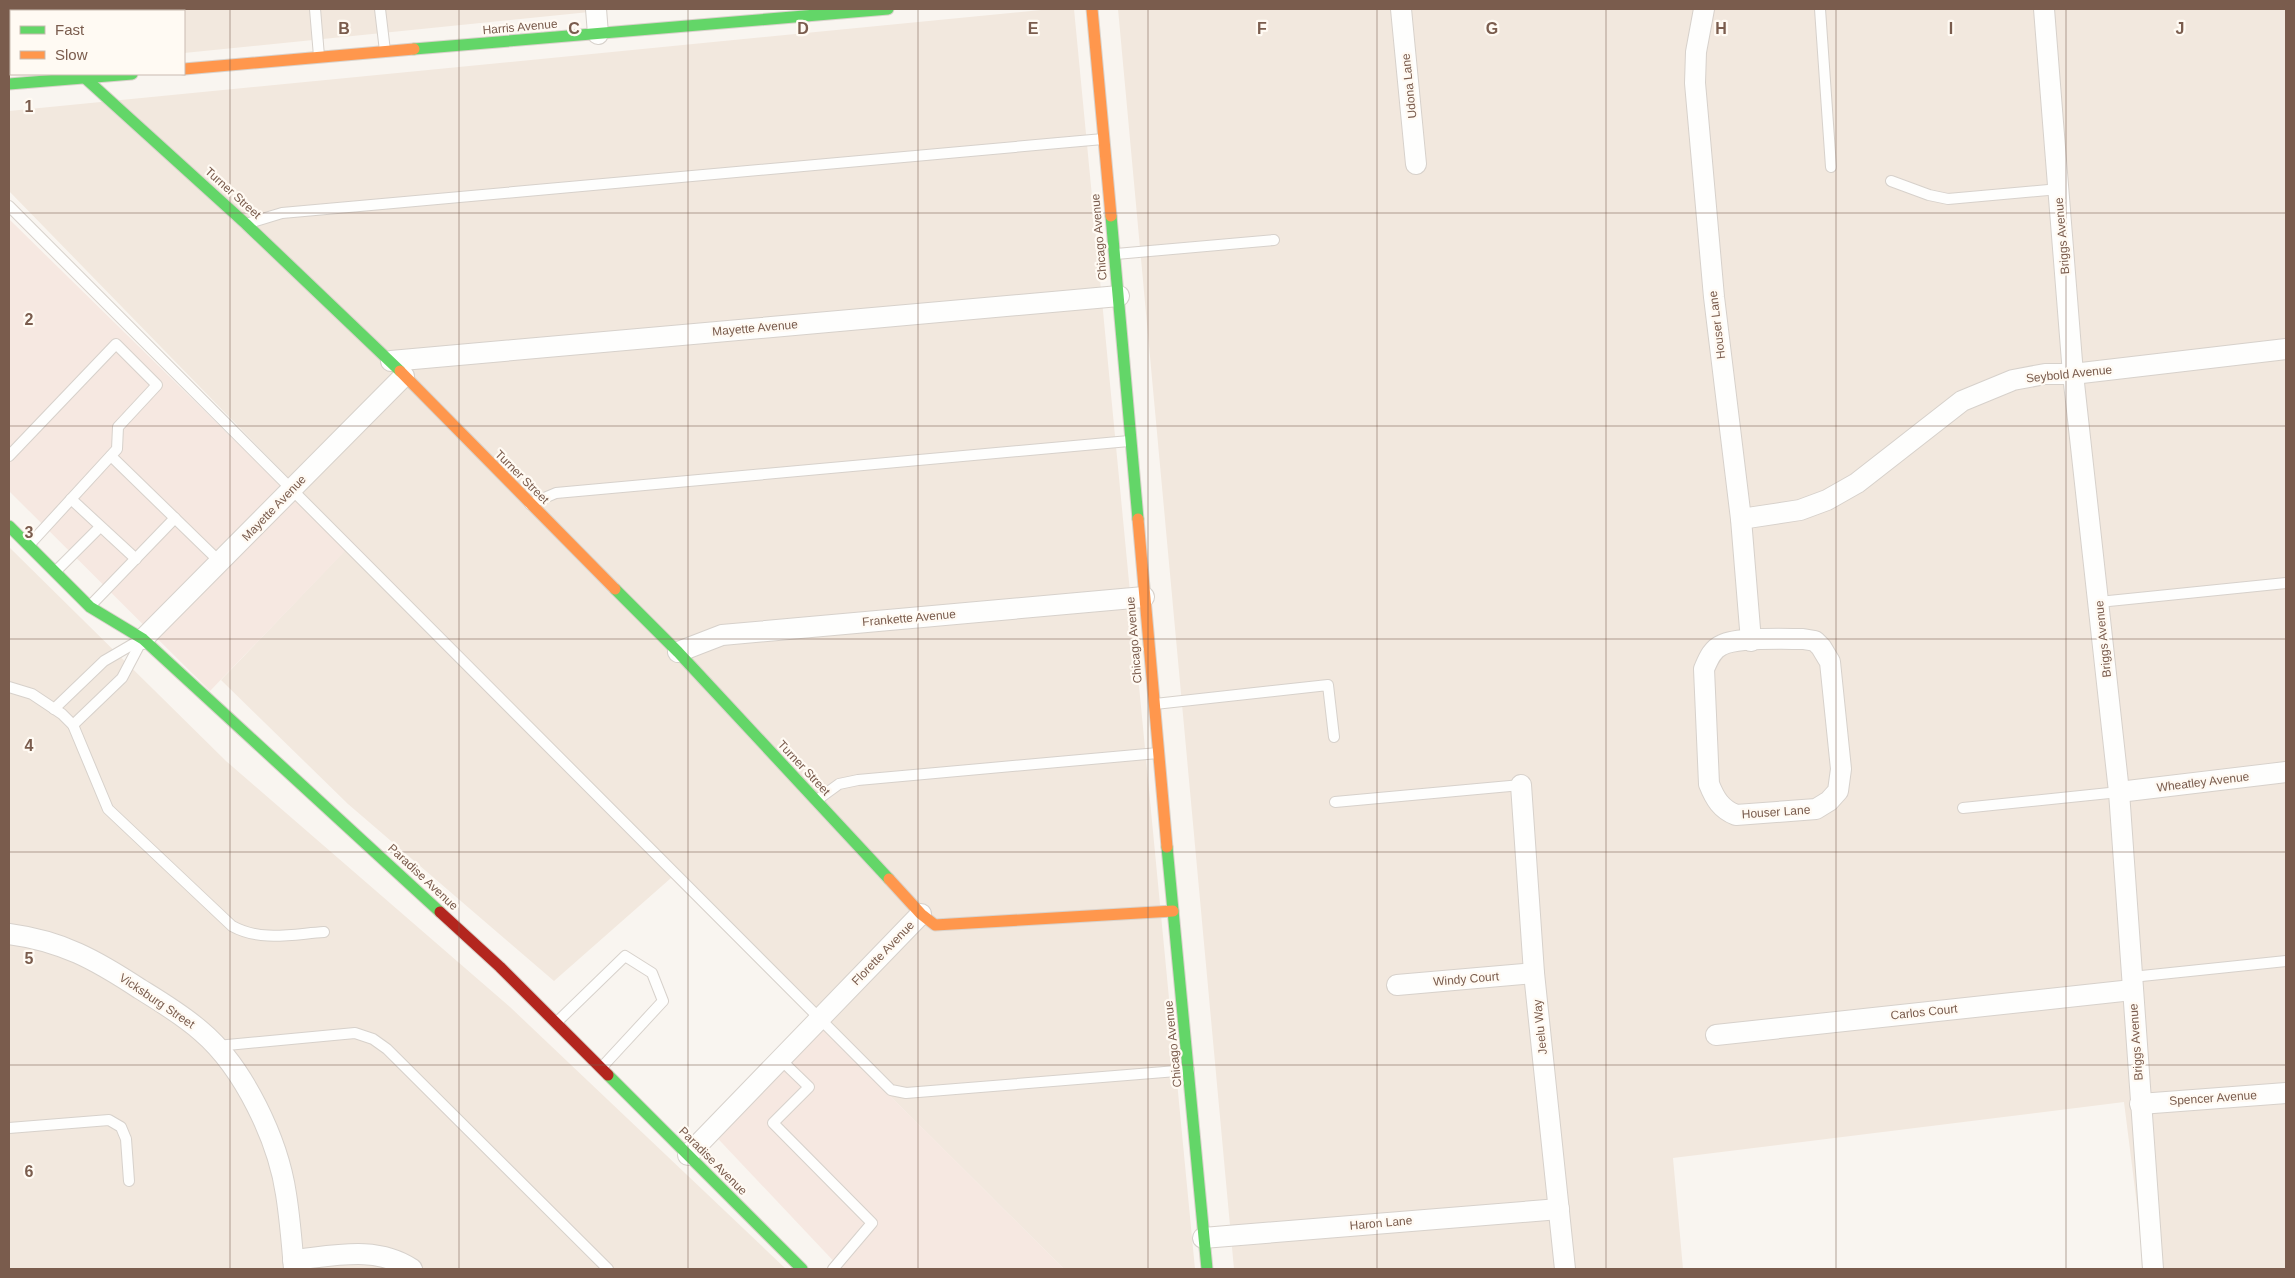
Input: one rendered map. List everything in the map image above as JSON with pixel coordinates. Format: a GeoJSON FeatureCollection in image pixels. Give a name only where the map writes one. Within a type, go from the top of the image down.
{"type":"FeatureCollection","features":[{"type":"Feature","properties":{"kind":"street"},"geometry":{"type":"LineString","coordinates":[[596,9],[598,34]]}},
{"type":"Feature","properties":{"kind":"street","name":"Harris Avenue"},"geometry":{"type":"LineString","coordinates":[[185,69],[598,34],[830,11],[888,9]]}},
{"type":"Feature","properties":{"kind":"street","name":"Chicago Avenue"},"geometry":{"type":"LineString","coordinates":[[1092,9],[1119,296],[1158,752],[1190,1070],[1206,1269]]}},
{"type":"Feature","properties":{"kind":"street","name":"Udona Lane"},"geometry":{"type":"LineString","coordinates":[[1401,9],[1416,164]]}},
{"type":"Feature","properties":{"kind":"street","name":"Houser Lane"},"geometry":{"type":"LineString","coordinates":[[1704,9],[1696,52],[1694,83],[1714,298],[1741,519],[1751,641]]}},
{"type":"Feature","properties":{"kind":"street","name":"Briggs Avenue"},"geometry":{"type":"LineString","coordinates":[[2044,9],[2073,374],[2119,792],[2153,1269]]}},
{"type":"Feature","properties":{"kind":"street"},"geometry":{"type":"LineString","coordinates":[[9,84],[120,75]]}},
{"type":"Feature","properties":{"kind":"street","name":"Turner Street"},"geometry":{"type":"LineString","coordinates":[[85,78],[246,224],[392,361],[404,376],[678,652],[921,914]]}},
{"type":"Feature","properties":{"kind":"street","name":"Mayette Avenue"},"geometry":{"type":"LineString","coordinates":[[392,361],[1119,296]]}},
{"type":"Feature","properties":{"kind":"street","name":"Seybold Avenue"},"geometry":{"type":"LineString","coordinates":[[1741,519],[1800,510],[1842,492],[1857,483],[1962,401],[2012,380],[2045,374],[2073,374],[2286,349]]}},
{"type":"Feature","properties":{"kind":"street","name":"Mayette Avenue"},"geometry":{"type":"LineString","coordinates":[[143,639],[404,376]]}},
{"type":"Feature","properties":{"kind":"street","name":"Paradise Avenue"},"geometry":{"type":"LineString","coordinates":[[9,526],[90,607],[143,639],[500,967],[802,1269]]}},
{"type":"Feature","properties":{"kind":"street","name":"Frankette Avenue"},"geometry":{"type":"LineString","coordinates":[[678,652],[722,635],[1144,597]]}},
{"type":"Feature","properties":{"kind":"street","name":"Houser Lane"},"geometry":{"type":"LineString","coordinates":[[1803,638],[1815,641],[1830,662],[1840,784],[1829,801],[1816,809],[1736,815],[1724,810],[1714,796],[1709,784],[1704,669],[1710,655],[1721,645],[1751,641],[1803,638]]}},
{"type":"Feature","properties":{"kind":"street","name":"Wheatley Avenue"},"geometry":{"type":"LineString","coordinates":[[2119,792],[2286,772]]}},
{"type":"Feature","properties":{"kind":"street","name":"Jeelu Way"},"geometry":{"type":"LineString","coordinates":[[1521,785],[1534,973],[1565,1269]]}},
{"type":"Feature","properties":{"kind":"street","name":"Florette Avenue"},"geometry":{"type":"LineString","coordinates":[[688,1155],[921,914],[934,924],[960,925],[1173,911]]}},
{"type":"Feature","properties":{"kind":"street","name":"Vicksburg Street"},"geometry":{"type":"LineString","coordinates":[[9,934],[33,937],[65,946],[98,961],[181,1016],[203,1032],[216,1046],[249,1092],[266,1126],[277,1156],[286,1193],[294,1265]]}},
{"type":"Feature","properties":{"kind":"street","name":"Windy Court"},"geometry":{"type":"LineString","coordinates":[[1397,985],[1534,973]]}},
{"type":"Feature","properties":{"kind":"street","name":"Carlos Court"},"geometry":{"type":"LineString","coordinates":[[1716,1035],[2132,983]]}},
{"type":"Feature","properties":{"kind":"street","name":"Spencer Avenue"},"geometry":{"type":"LineString","coordinates":[[2140,1104],[2286,1093]]}},
{"type":"Feature","properties":{"kind":"street","name":"Haron Lane"},"geometry":{"type":"LineString","coordinates":[[1204,1238],[1559,1208]]}},
{"type":"Feature","properties":{"kind":"street"},"geometry":{"type":"LineString","coordinates":[[294,1265],[366,1253],[400,1261],[412,1269]]}},
{"type":"Feature","properties":{"kind":"lane"},"geometry":{"type":"LineString","coordinates":[[315,9],[320,57]]}},
{"type":"Feature","properties":{"kind":"lane"},"geometry":{"type":"LineString","coordinates":[[380,9],[385,52]]}},
{"type":"Feature","properties":{"kind":"lane"},"geometry":{"type":"LineString","coordinates":[[1820,9],[1831,167]]}},
{"type":"Feature","properties":{"kind":"lane"},"geometry":{"type":"LineString","coordinates":[[246,224],[282,213],[1104,139]]}},
{"type":"Feature","properties":{"kind":"lane"},"geometry":{"type":"LineString","coordinates":[[1891,181],[1929,195],[1948,199],[2059,189]]}},
{"type":"Feature","properties":{"kind":"lane"},"geometry":{"type":"LineString","coordinates":[[9,206],[818,1020],[891,1090],[906,1093],[1190,1070]]}},
{"type":"Feature","properties":{"kind":"lane"},"geometry":{"type":"LineString","coordinates":[[1114,254],[1274,240]]}},
{"type":"Feature","properties":{"kind":"lane"},"geometry":{"type":"LineString","coordinates":[[9,456],[116,344],[157,385],[118,427],[117,449],[28,545]]}},
{"type":"Feature","properties":{"kind":"lane"},"geometry":{"type":"LineString","coordinates":[[530,504],[556,493],[1131,441]]}},
{"type":"Feature","properties":{"kind":"lane"},"geometry":{"type":"LineString","coordinates":[[110,456],[221,562]]}},
{"type":"Feature","properties":{"kind":"lane"},"geometry":{"type":"LineString","coordinates":[[71,498],[136,559]]}},
{"type":"Feature","properties":{"kind":"lane"},"geometry":{"type":"LineString","coordinates":[[90,607],[175,518]]}},
{"type":"Feature","properties":{"kind":"lane"},"geometry":{"type":"LineString","coordinates":[[55,572],[100,526]]}},
{"type":"Feature","properties":{"kind":"lane"},"geometry":{"type":"LineString","coordinates":[[2099,602],[2286,583]]}},
{"type":"Feature","properties":{"kind":"lane"},"geometry":{"type":"LineString","coordinates":[[54,709],[104,661],[143,639]]}},
{"type":"Feature","properties":{"kind":"lane"},"geometry":{"type":"LineString","coordinates":[[73,725],[122,678],[143,639]]}},
{"type":"Feature","properties":{"kind":"lane"},"geometry":{"type":"LineString","coordinates":[[1154,704],[1328,685],[1334,737]]}},
{"type":"Feature","properties":{"kind":"lane"},"geometry":{"type":"LineString","coordinates":[[9,687],[32,694],[73,725],[108,809],[232,926],[247,934],[266,936],[324,932]]}},
{"type":"Feature","properties":{"kind":"lane"},"geometry":{"type":"LineString","coordinates":[[816,801],[839,784],[858,780],[1158,752]]}},
{"type":"Feature","properties":{"kind":"lane"},"geometry":{"type":"LineString","coordinates":[[1335,802],[1521,785]]}},
{"type":"Feature","properties":{"kind":"lane"},"geometry":{"type":"LineString","coordinates":[[1963,808],[2119,792]]}},
{"type":"Feature","properties":{"kind":"lane"},"geometry":{"type":"LineString","coordinates":[[556,1023],[625,956],[652,973],[663,1001],[601,1068]]}},
{"type":"Feature","properties":{"kind":"lane"},"geometry":{"type":"LineString","coordinates":[[2132,983],[2286,961]]}},
{"type":"Feature","properties":{"kind":"lane"},"geometry":{"type":"LineString","coordinates":[[216,1046],[355,1032],[373,1039],[387,1049],[608,1269]]}},
{"type":"Feature","properties":{"kind":"lane"},"geometry":{"type":"LineString","coordinates":[[780,1059],[809,1087],[773,1123],[872,1224],[833,1269]]}},
{"type":"Feature","properties":{"kind":"lane"},"geometry":{"type":"LineString","coordinates":[[9,1128],[109,1120],[121,1127],[126,1139],[129,1181]]}},
{"type":"Feature","properties":{"kind":"shaded area"},"geometry":{"type":"Polygon","coordinates":[[[619,9],[185,53],[185,10],[114,10],[619,9]]]}},
{"type":"Feature","properties":{"kind":"shaded area"},"geometry":{"type":"Polygon","coordinates":[[[1051,9],[1074,9],[1195,1269],[1064,1269],[671,878],[554,981],[348,804],[221,680],[352,543],[9,191],[9,111],[1051,9]]]}},
{"type":"Feature","properties":{"kind":"shaded area"},"geometry":{"type":"Polygon","coordinates":[[[1118,9],[2286,9],[2286,1269],[2145,1269],[2124,1102],[1673,1158],[1683,1269],[1234,1269],[1118,9]]]}},
{"type":"Feature","properties":{"kind":"shaded area"},"geometry":{"type":"Polygon","coordinates":[[[9,219],[346,550],[210,691],[9,491],[9,219]]]}},
{"type":"Feature","properties":{"kind":"shaded area"},"geometry":{"type":"Polygon","coordinates":[[[9,547],[226,761],[510,1007],[786,1269],[9,1269],[9,547]]]}},
{"type":"Feature","properties":{"kind":"shaded area"},"geometry":{"type":"Polygon","coordinates":[[[813,1019],[1064,1269],[841,1269],[706,1126],[813,1019]]]}},
{"type":"Feature","properties":{"kind":"traffic: fast"},"geometry":{"type":"LineString","coordinates":[[414,49],[888,9]]}},
{"type":"Feature","properties":{"kind":"traffic: fast"},"geometry":{"type":"LineString","coordinates":[[9,84],[120,75]]}},
{"type":"Feature","properties":{"kind":"traffic: fast"},"geometry":{"type":"LineString","coordinates":[[85,78],[246,224],[400,371]]}},
{"type":"Feature","properties":{"kind":"traffic: fast"},"geometry":{"type":"LineString","coordinates":[[1111,216],[1138,519]]}},
{"type":"Feature","properties":{"kind":"traffic: fast"},"geometry":{"type":"LineString","coordinates":[[9,526],[90,607],[143,639],[440,912]]}},
{"type":"Feature","properties":{"kind":"traffic: fast"},"geometry":{"type":"LineString","coordinates":[[615,589],[678,652],[889,879]]}},
{"type":"Feature","properties":{"kind":"traffic: fast"},"geometry":{"type":"LineString","coordinates":[[1167,847],[1207,1269]]}},
{"type":"Feature","properties":{"kind":"traffic: fast"},"geometry":{"type":"LineString","coordinates":[[608,1075],[802,1269]]}},
{"type":"Feature","properties":{"kind":"traffic: slow"},"geometry":{"type":"LineString","coordinates":[[1092,9],[1111,216]]}},
{"type":"Feature","properties":{"kind":"traffic: slow"},"geometry":{"type":"LineString","coordinates":[[185,69],[414,49]]}},
{"type":"Feature","properties":{"kind":"traffic: slow"},"geometry":{"type":"LineString","coordinates":[[400,371],[615,589]]}},
{"type":"Feature","properties":{"kind":"traffic: slow"},"geometry":{"type":"LineString","coordinates":[[1138,519],[1167,847]]}},
{"type":"Feature","properties":{"kind":"traffic: slow"},"geometry":{"type":"LineString","coordinates":[[889,879],[921,914],[935,925],[1173,911]]}},
{"type":"Feature","properties":{"kind":"traffic: jam"},"geometry":{"type":"LineString","coordinates":[[440,912],[500,967],[608,1075]]}}]}
